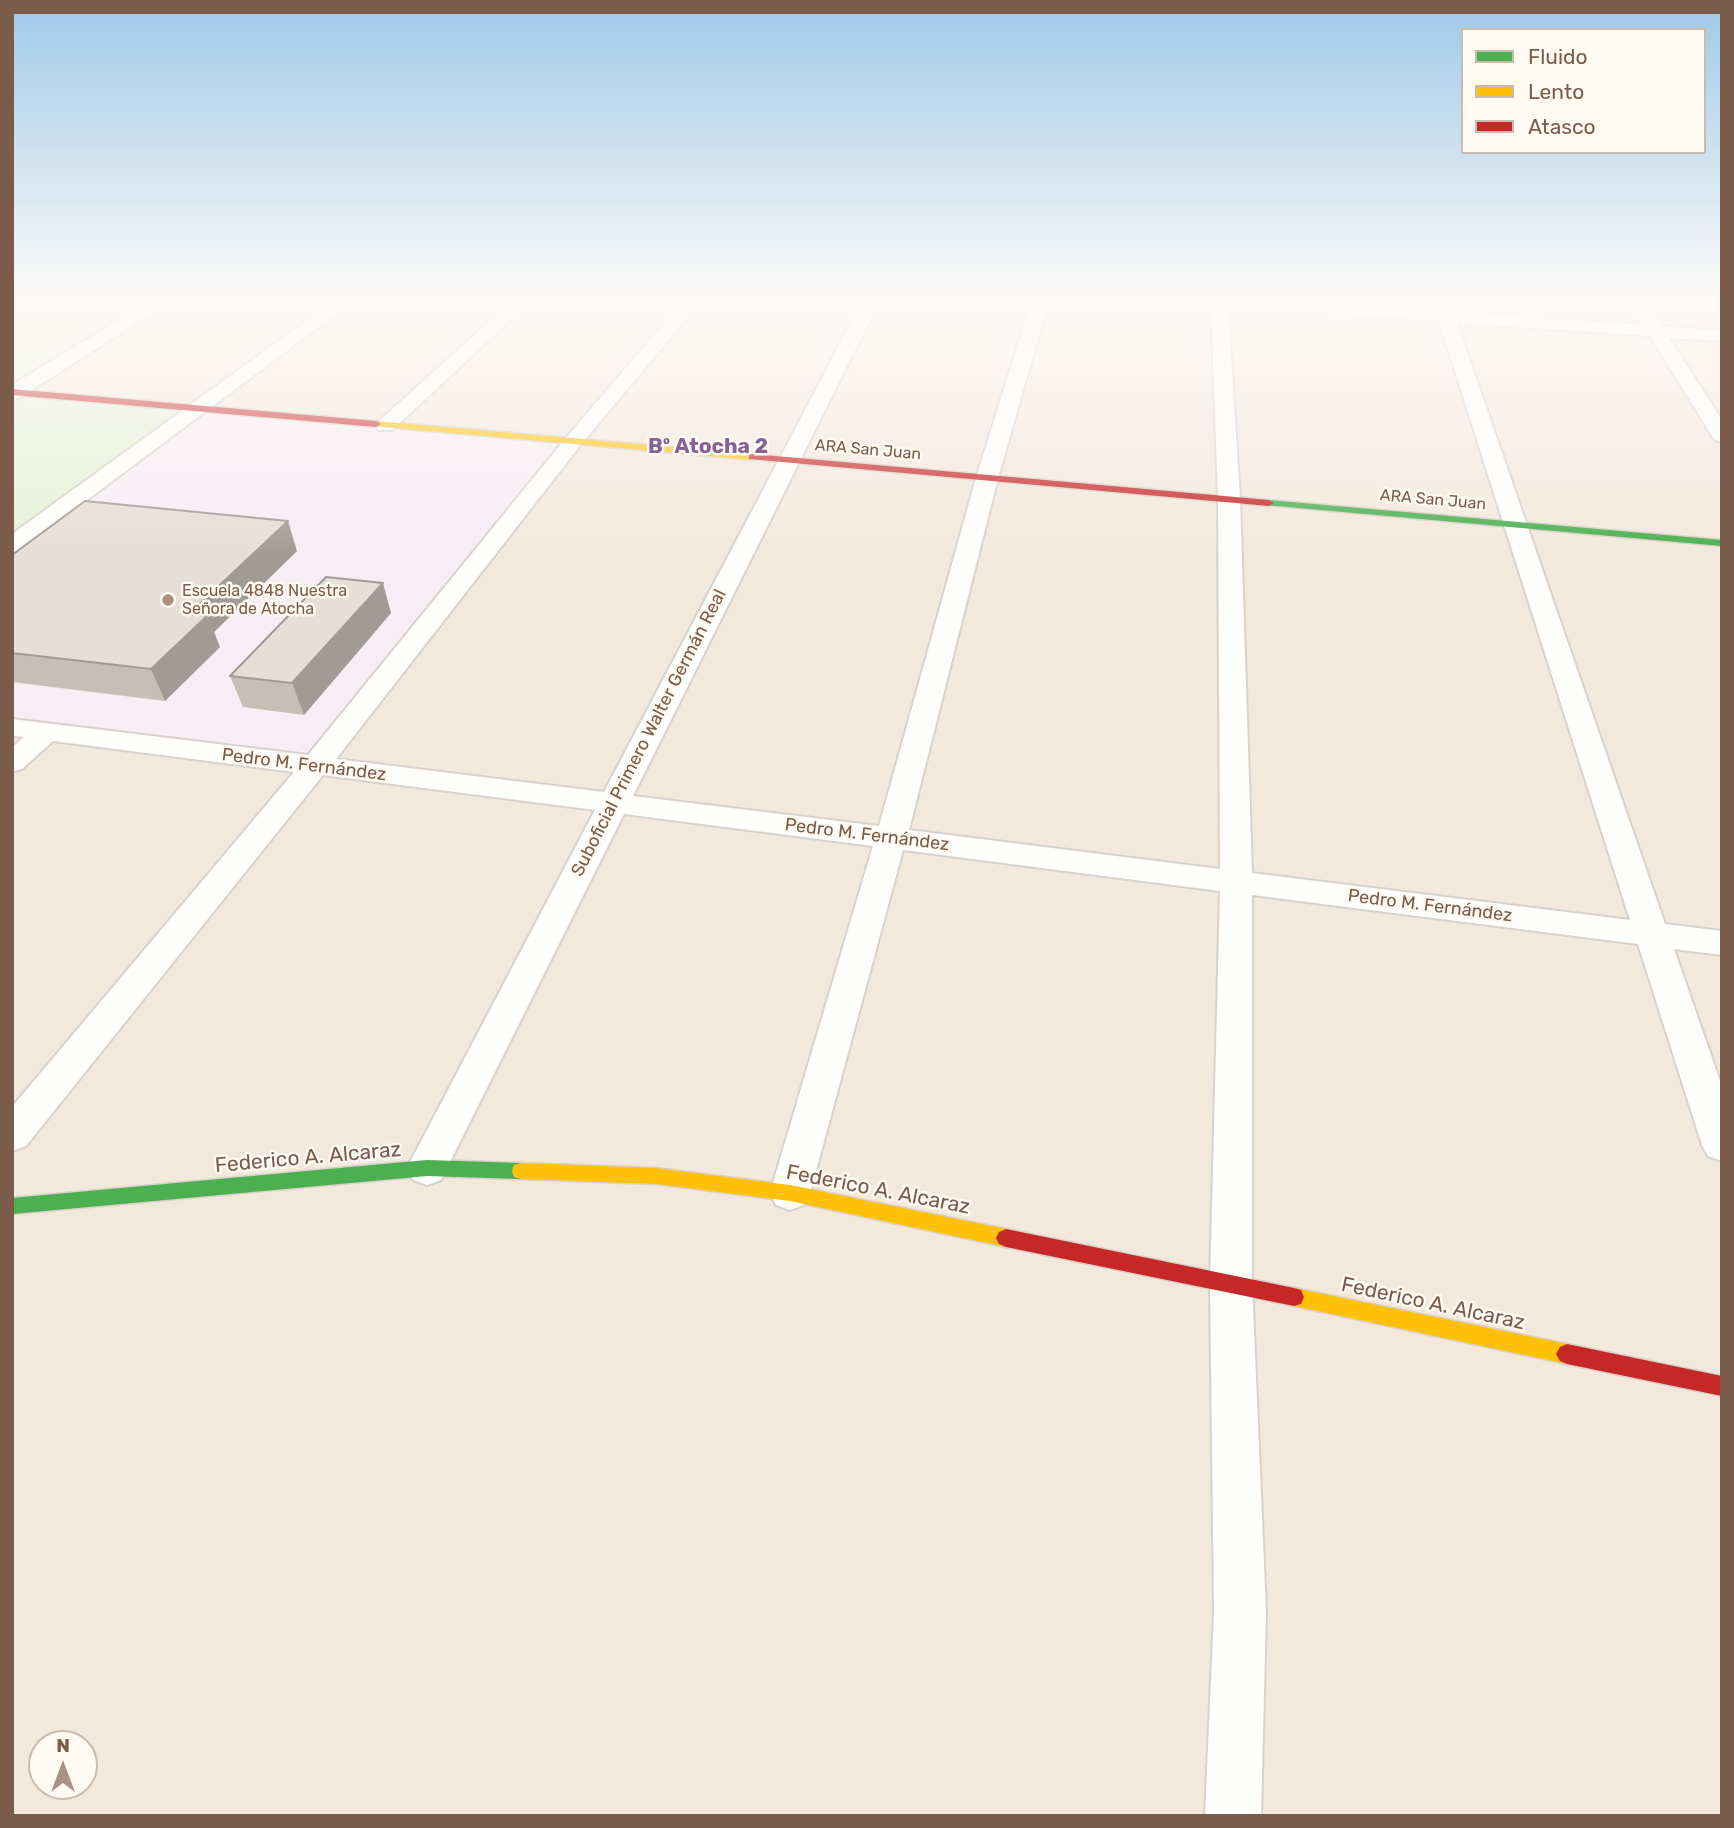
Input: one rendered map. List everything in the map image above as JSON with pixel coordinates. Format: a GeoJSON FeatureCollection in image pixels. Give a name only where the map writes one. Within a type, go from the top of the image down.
{"type":"FeatureCollection","features":[{"type":"Feature","properties":{"kind":"street"},"geometry":{"type":"LineString","coordinates":[[12,545],[231,385]]}},
{"type":"Feature","properties":{"kind":"street"},"geometry":{"type":"LineString","coordinates":[[385,426],[430,385]]}},
{"type":"Feature","properties":{"kind":"street"},"geometry":{"type":"LineString","coordinates":[[12,1135],[621,385]]}},
{"type":"Feature","properties":{"kind":"street","name":"Suboficial Primero Walter Germán Real"},"geometry":{"type":"LineString","coordinates":[[427,1168],[827,385]]}},
{"type":"Feature","properties":{"kind":"street"},"geometry":{"type":"LineString","coordinates":[[790,1193],[891,838],[987,478],[1015,385]]}},
{"type":"Feature","properties":{"kind":"street"},"geometry":{"type":"LineString","coordinates":[[1223,385],[1228,498],[1236,881],[1231,1283],[1240,1612],[1233,1816]]}},
{"type":"Feature","properties":{"kind":"street"},"geometry":{"type":"LineString","coordinates":[[1469,385],[1722,1145]]}},
{"type":"Feature","properties":{"kind":"street"},"geometry":{"type":"LineString","coordinates":[[1690,385],[1722,436]]}},
{"type":"Feature","properties":{"kind":"street","name":"ARA San Juan"},"geometry":{"type":"LineString","coordinates":[[13,393],[202,407],[572,443],[1722,543]]}},
{"type":"Feature","properties":{"kind":"street","name":"Pedro M. Fernández"},"geometry":{"type":"LineString","coordinates":[[12,727],[1722,943]]}},
{"type":"Feature","properties":{"kind":"street"},"geometry":{"type":"LineString","coordinates":[[12,763],[47,732]]}},
{"type":"Feature","properties":{"kind":"street","name":"Federico A. Alcaraz"},"geometry":{"type":"LineString","coordinates":[[12,1206],[427,1168],[656,1176],[790,1193],[1722,1386]]}},
{"type":"Feature","properties":{"kind":"shaded area"},"geometry":{"type":"Polygon","coordinates":[[[12,385],[1722,385],[1722,1816],[12,1816],[12,385]]]}},
{"type":"Feature","properties":{"kind":"shaded area"},"geometry":{"type":"Polygon","coordinates":[[[205,410],[566,444],[314,765],[12,725],[12,550],[205,410]]]}},
{"type":"Feature","properties":{"kind":"green space"},"geometry":{"type":"Polygon","coordinates":[[[12,385],[24,385],[15,391],[12,391],[12,385]]]}},
{"type":"Feature","properties":{"kind":"green space"},"geometry":{"type":"Polygon","coordinates":[[[12,394],[202,407],[12,545],[12,394]]]}},
{"type":"Feature","properties":{"kind":"building"},"geometry":{"type":"Polygon","coordinates":[[[85,501],[288,521],[189,614],[207,616],[151,669],[12,653],[12,555],[85,501]]]}},
{"type":"Feature","properties":{"kind":"building"},"geometry":{"type":"Polygon","coordinates":[[[326,577],[383,583],[292,683],[230,676],[326,577]]]}},
{"type":"Feature","properties":{"kind":"traffic: fast"},"geometry":{"type":"LineString","coordinates":[[1269,503],[1722,543]]}},
{"type":"Feature","properties":{"kind":"traffic: fast"},"geometry":{"type":"LineString","coordinates":[[12,1206],[427,1168],[521,1171]]}},
{"type":"Feature","properties":{"kind":"traffic: slow"},"geometry":{"type":"LineString","coordinates":[[376,424],[753,457]]}},
{"type":"Feature","properties":{"kind":"traffic: slow"},"geometry":{"type":"LineString","coordinates":[[521,1171],[656,1176],[790,1193],[1006,1238]]}},
{"type":"Feature","properties":{"kind":"traffic: slow"},"geometry":{"type":"LineString","coordinates":[[1294,1297],[1567,1354]]}},
{"type":"Feature","properties":{"kind":"traffic: jam"},"geometry":{"type":"LineString","coordinates":[[12,392],[376,424]]}},
{"type":"Feature","properties":{"kind":"traffic: jam"},"geometry":{"type":"LineString","coordinates":[[753,457],[1269,503]]}},
{"type":"Feature","properties":{"kind":"traffic: jam"},"geometry":{"type":"LineString","coordinates":[[1006,1238],[1294,1297]]}},
{"type":"Feature","properties":{"kind":"traffic: jam"},"geometry":{"type":"LineString","coordinates":[[1567,1354],[1722,1386]]}},
{"type":"Feature","properties":{"kind":"place","name":"Escuela 4848 Nuestra Señora de Atocha"},"geometry":{"type":"Point","coordinates":[168,600]}},
{"type":"Feature","properties":{"kind":"district","name":"Bº Atocha 2"},"geometry":{"type":"Point","coordinates":[708,447]}}]}
